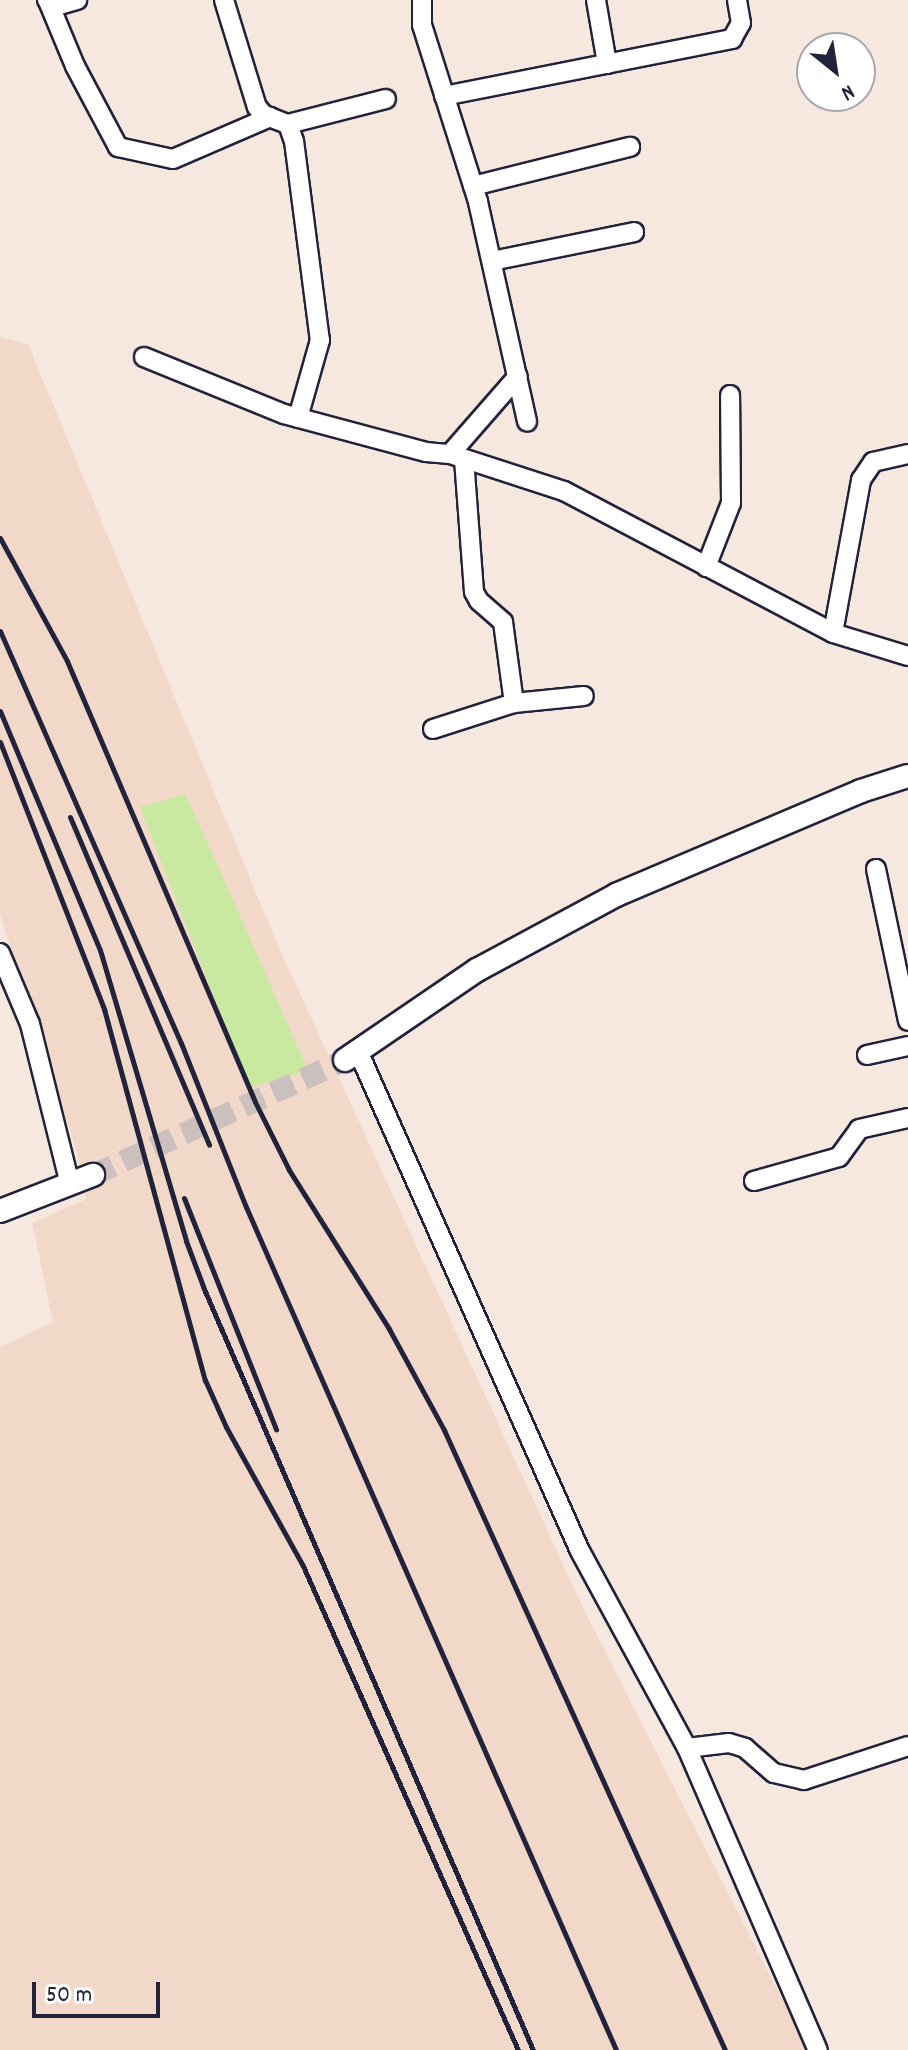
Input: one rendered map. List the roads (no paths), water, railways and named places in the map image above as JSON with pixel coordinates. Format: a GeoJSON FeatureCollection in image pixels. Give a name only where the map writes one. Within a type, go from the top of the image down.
{"type":"FeatureCollection","features":[{"type":"Feature","properties":{"kind":"street"},"geometry":{"type":"LineString","coordinates":[[48,1],[59,5],[77,0]]}},
{"type":"Feature","properties":{"kind":"street"},"geometry":{"type":"LineString","coordinates":[[224,0],[257,107],[292,132],[308,227],[320,340],[298,418]]}},
{"type":"Feature","properties":{"kind":"street"},"geometry":{"type":"LineString","coordinates":[[422,0],[422,25],[473,186],[527,422]]}},
{"type":"Feature","properties":{"kind":"street"},"geometry":{"type":"LineString","coordinates":[[596,0],[607,64]]}},
{"type":"Feature","properties":{"kind":"street"},"geometry":{"type":"LineString","coordinates":[[444,96],[732,39],[741,23],[737,0]]}},
{"type":"Feature","properties":{"kind":"street"},"geometry":{"type":"LineString","coordinates":[[48,1],[75,66],[118,147],[173,159],[279,120],[386,99]]}},
{"type":"Feature","properties":{"kind":"street"},"geometry":{"type":"LineString","coordinates":[[473,186],[630,147]]}},
{"type":"Feature","properties":{"kind":"street"},"geometry":{"type":"LineString","coordinates":[[492,261],[634,232]]}},
{"type":"Feature","properties":{"kind":"street"},"geometry":{"type":"LineString","coordinates":[[144,357],[298,418],[426,452],[457,457],[564,491],[833,633],[908,656]]}},
{"type":"Feature","properties":{"kind":"street"},"geometry":{"type":"LineString","coordinates":[[514,703],[503,622],[479,601],[474,592],[457,457],[518,376]]}},
{"type":"Feature","properties":{"kind":"street"},"geometry":{"type":"LineString","coordinates":[[706,567],[731,503],[730,395]]}},
{"type":"Feature","properties":{"kind":"street"},"geometry":{"type":"LineString","coordinates":[[833,633],[861,480],[873,462],[908,454]]}},
{"type":"Feature","properties":{"kind":"street"},"geometry":{"type":"LineString","coordinates":[[433,729],[514,703],[584,696]]}},
{"type":"Feature","properties":{"kind":"street"},"geometry":{"type":"LineString","coordinates":[[818,2050],[687,1748],[580,1551],[352,1055],[477,970],[616,895],[861,791],[908,776]]}},
{"type":"Feature","properties":{"kind":"street"},"geometry":{"type":"LineString","coordinates":[[876,869],[908,1021]]}},
{"type":"Feature","properties":{"kind":"street"},"geometry":{"type":"LineString","coordinates":[[0,953],[4,972],[30,1024],[70,1184]]}},
{"type":"Feature","properties":{"kind":"street"},"geometry":{"type":"LineString","coordinates":[[867,1055],[908,1046]]}},
{"type":"Feature","properties":{"kind":"street"},"geometry":{"type":"LineString","coordinates":[[754,1181],[839,1157],[859,1129],[908,1118]]}},
{"type":"Feature","properties":{"kind":"street"},"geometry":{"type":"LineString","coordinates":[[0,1211],[93,1175]]}},
{"type":"Feature","properties":{"kind":"street"},"geometry":{"type":"LineString","coordinates":[[687,1748],[729,1743],[745,1748],[774,1773],[804,1780],[908,1746]]}},
{"type":"Feature","properties":{"kind":"tunnel"},"geometry":{"type":"LineString","coordinates":[[93,1175],[345,1060]]}},
{"type":"Feature","properties":{"kind":"railway"},"geometry":{"type":"LineString","coordinates":[[0,538],[67,661],[255,1102],[289,1170],[389,1329],[444,1430],[725,2050]]}},
{"type":"Feature","properties":{"kind":"railway"},"geometry":{"type":"LineString","coordinates":[[0,631],[181,1043],[246,1207],[616,2050]]}},
{"type":"Feature","properties":{"kind":"railway"},"geometry":{"type":"LineString","coordinates":[[0,711],[100,950],[186,1241],[204,1289],[533,2050]]}},
{"type":"Feature","properties":{"kind":"railway"},"geometry":{"type":"LineString","coordinates":[[0,742],[104,1009],[205,1380],[226,1427],[303,1566],[518,2050]]}},
{"type":"Feature","properties":{"kind":"railway"},"geometry":{"type":"LineString","coordinates":[[70,817],[209,1145]]}},
{"type":"Feature","properties":{"kind":"railway"},"geometry":{"type":"LineString","coordinates":[[184,1198],[276,1429]]}}]}
